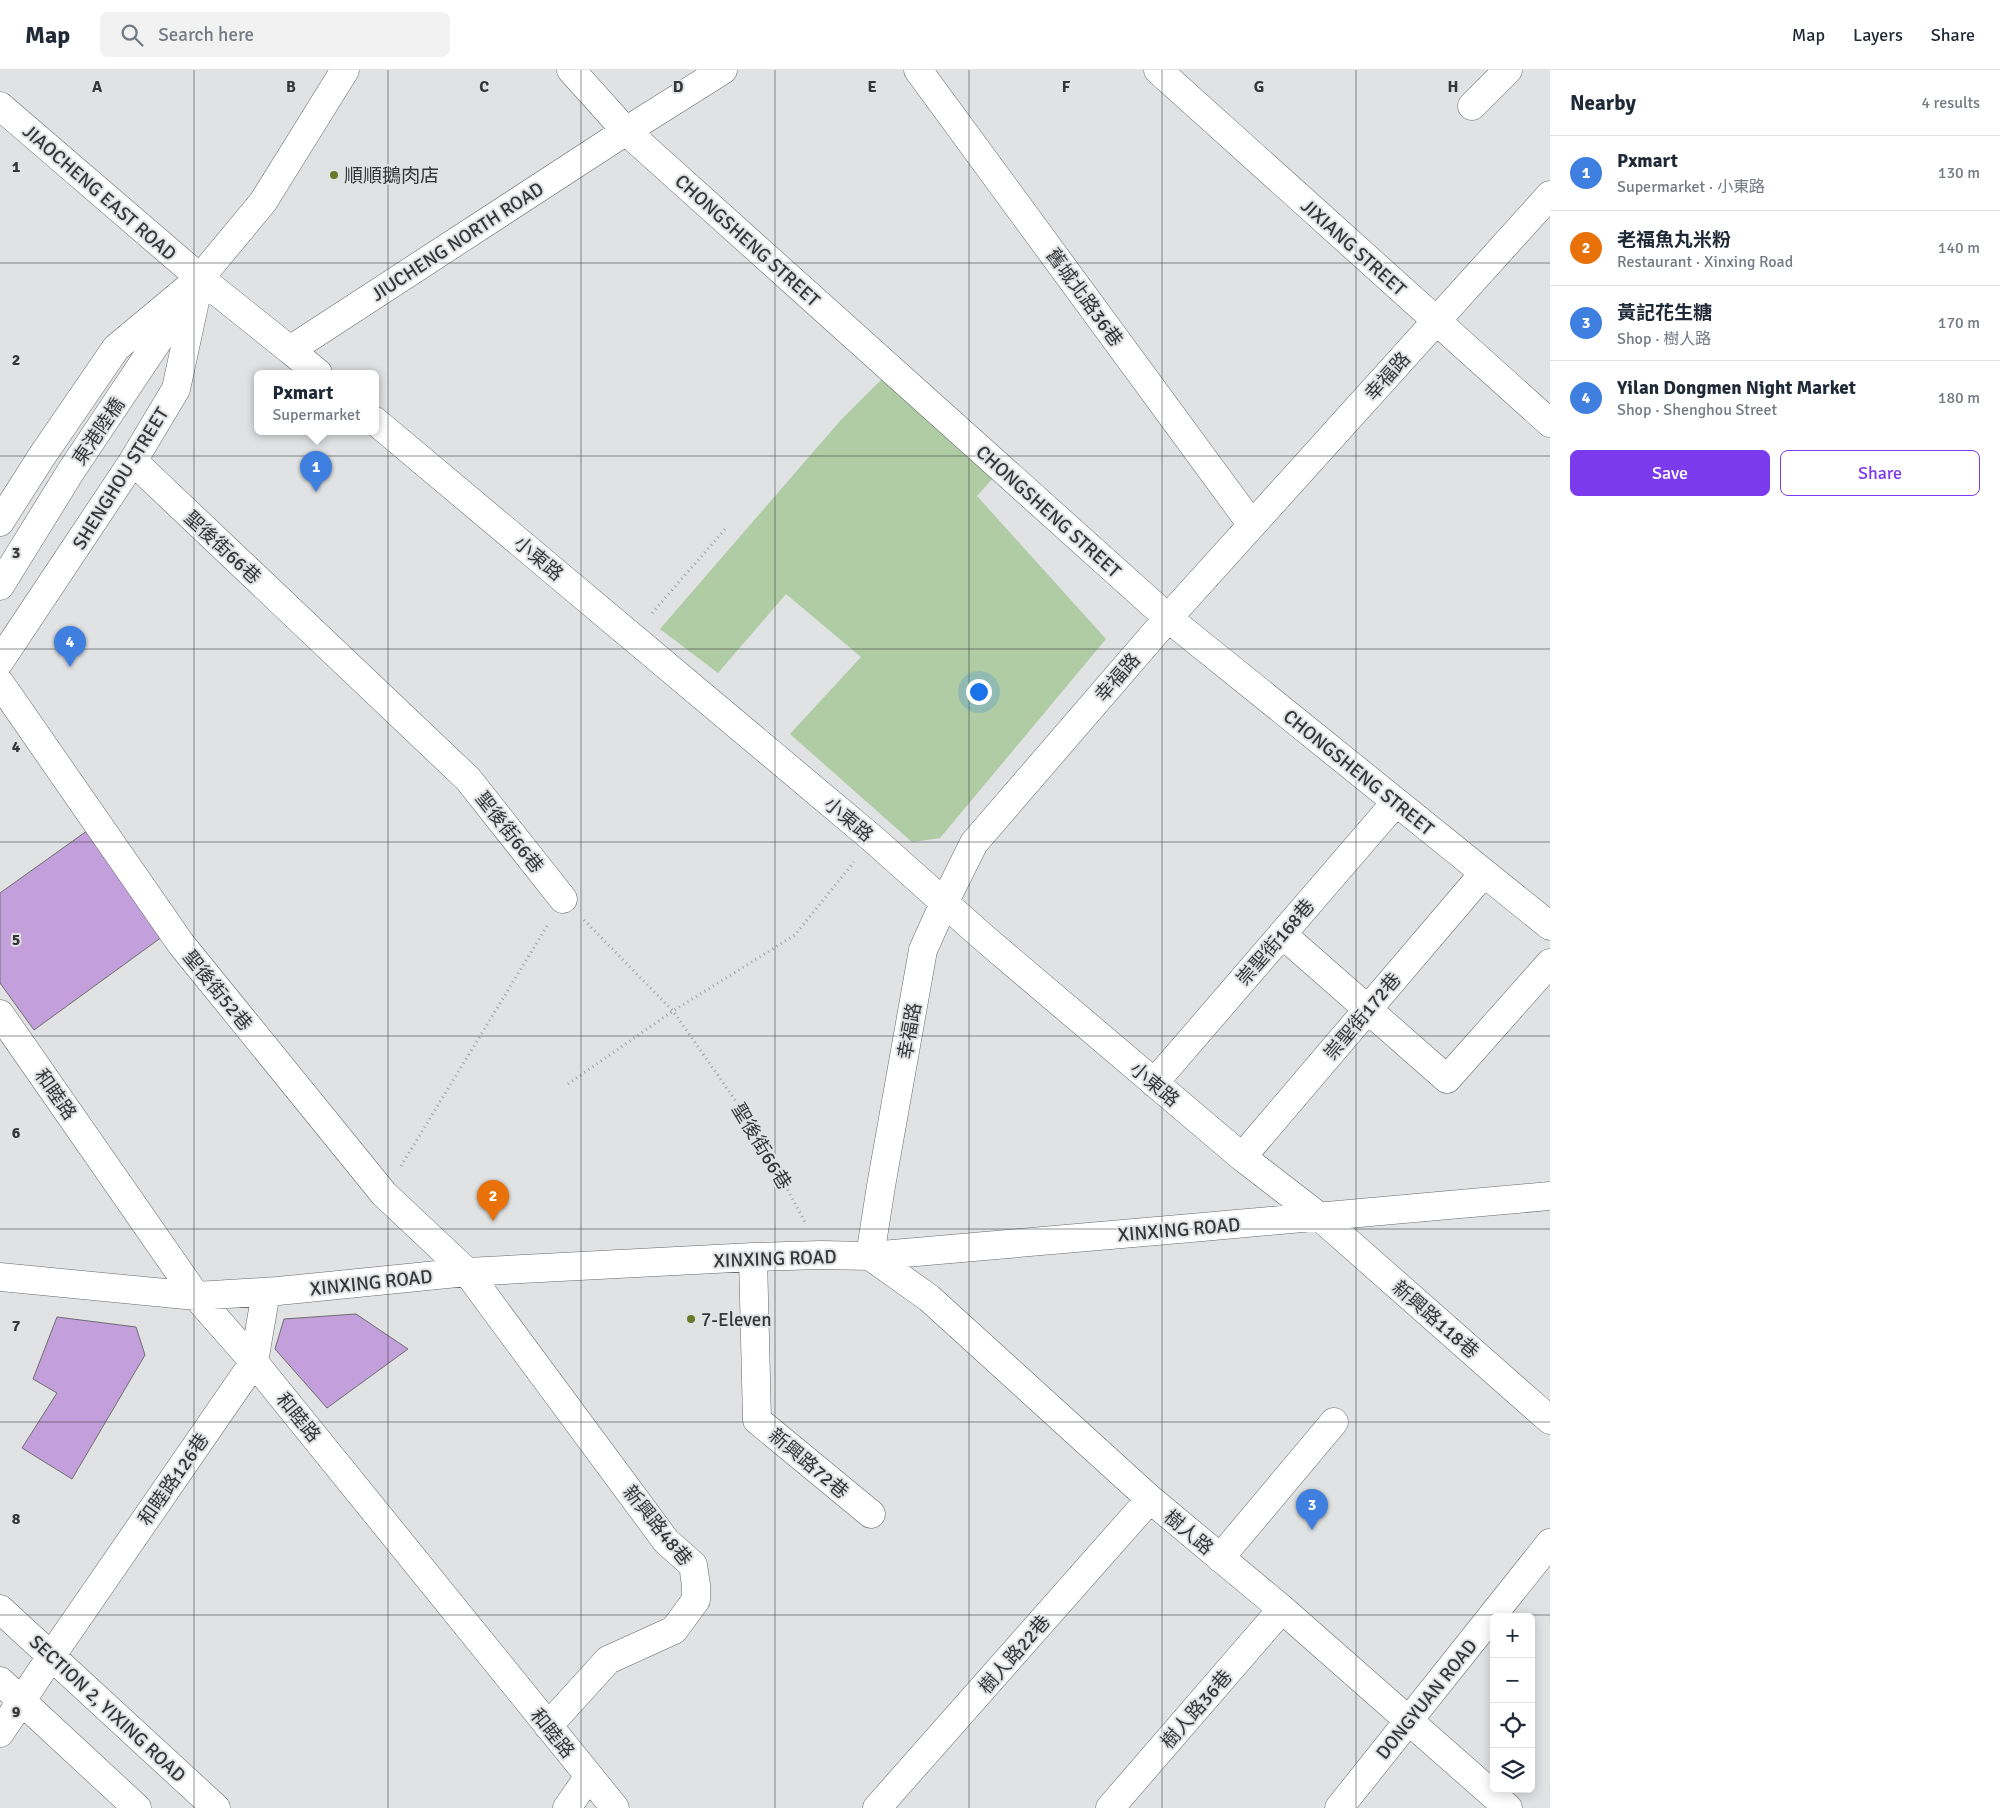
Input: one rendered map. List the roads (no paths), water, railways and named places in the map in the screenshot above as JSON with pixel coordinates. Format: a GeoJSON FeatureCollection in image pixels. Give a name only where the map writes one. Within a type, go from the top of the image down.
{"type":"FeatureCollection","features":[{"type":"Feature","properties":{"kind":"street","name":"SHENGHOU STREET"},"geometry":{"type":"LineString","coordinates":[[0,522],[42,456],[116,348],[200,278],[263,202],[345,70]]}},
{"type":"Feature","properties":{"kind":"street","name":"CHONGSHENG STREET"},"geometry":{"type":"LineString","coordinates":[[571,70],[626,131],[1168,618],[1483,874],[1550,926]]}},
{"type":"Feature","properties":{"kind":"street","name":"JIUCHENG NORTH ROAD"},"geometry":{"type":"LineString","coordinates":[[290,350],[722,70]]}},
{"type":"Feature","properties":{"kind":"street","name":"舊城北路36巷"},"geometry":{"type":"LineString","coordinates":[[918,70],[1252,525]]}},
{"type":"Feature","properties":{"kind":"street","name":"JIXIANG STREET"},"geometry":{"type":"LineString","coordinates":[[1158,70],[1550,423]]}},
{"type":"Feature","properties":{"kind":"street"},"geometry":{"type":"LineString","coordinates":[[1472,106],[1508,70]]}},
{"type":"Feature","properties":{"kind":"street","name":"JIAOCHENG EAST ROAD"},"geometry":{"type":"LineString","coordinates":[[0,106],[200,278]]}},
{"type":"Feature","properties":{"kind":"street","name":"幸福路"},"geometry":{"type":"LineString","coordinates":[[870,1256],[923,950],[974,843],[1168,618],[1550,195]]}},
{"type":"Feature","properties":{"kind":"street","name":"SHENGHOU STREET"},"geometry":{"type":"LineString","coordinates":[[0,662],[133,461],[176,389],[200,278]]}},
{"type":"Feature","properties":{"kind":"street"},"geometry":{"type":"LineString","coordinates":[[200,278],[314,370]]}},
{"type":"Feature","properties":{"kind":"street","name":"東港陸橋"},"geometry":{"type":"LineString","coordinates":[[0,586],[71,471],[200,278]]}},
{"type":"Feature","properties":{"kind":"street","name":"小東路"},"geometry":{"type":"LineString","coordinates":[[379,424],[873,839],[944,903],[1154,1083],[1242,1157],[1321,1218]]}},
{"type":"Feature","properties":{"kind":"street","name":"聖後街66巷"},"geometry":{"type":"LineString","coordinates":[[133,461],[468,779],[563,899]]}},
{"type":"Feature","properties":{"kind":"street","name":"聖後街52巷"},"geometry":{"type":"LineString","coordinates":[[0,684],[181,944],[384,1194],[467,1272]]}},
{"type":"Feature","properties":{"kind":"street","name":"崇聖街168巷"},"geometry":{"type":"LineString","coordinates":[[1154,1083],[1396,802]]}},
{"type":"Feature","properties":{"kind":"street","name":"崇聖街172巷"},"geometry":{"type":"LineString","coordinates":[[1242,1157],[1483,874]]}},
{"type":"Feature","properties":{"kind":"street"},"geometry":{"type":"LineString","coordinates":[[1282,934],[1448,1079],[1550,964]]}},
{"type":"Feature","properties":{"kind":"street","name":"和睦路"},"geometry":{"type":"LineString","coordinates":[[0,1014],[196,1296],[254,1362],[615,1808]]}},
{"type":"Feature","properties":{"kind":"street","name":"XINXING ROAD"},"geometry":{"type":"LineString","coordinates":[[0,1278],[196,1296],[266,1292],[467,1272],[753,1257],[870,1256],[1196,1226],[1321,1218],[1550,1196]]}},
{"type":"Feature","properties":{"kind":"street","name":"新興路118巷"},"geometry":{"type":"LineString","coordinates":[[1321,1218],[1550,1420]]}},
{"type":"Feature","properties":{"kind":"street","name":"樹人路"},"geometry":{"type":"LineString","coordinates":[[870,1256],[929,1298],[1150,1499],[1282,1609],[1508,1808]]}},
{"type":"Feature","properties":{"kind":"street","name":"新興路72巷"},"geometry":{"type":"LineString","coordinates":[[753,1257],[757,1420],[870,1514]]}},
{"type":"Feature","properties":{"kind":"street","name":"新興路48巷"},"geometry":{"type":"LineString","coordinates":[[467,1272],[666,1541],[693,1565],[696,1600],[674,1630],[608,1660],[548,1726]]}},
{"type":"Feature","properties":{"kind":"street","name":"和睦路126巷"},"geometry":{"type":"LineString","coordinates":[[0,1732],[254,1362],[266,1292]]}},
{"type":"Feature","properties":{"kind":"street"},"geometry":{"type":"LineString","coordinates":[[1220,1558],[1334,1422]]}},
{"type":"Feature","properties":{"kind":"street","name":"樹人路22巷"},"geometry":{"type":"LineString","coordinates":[[877,1808],[1150,1499]]}},
{"type":"Feature","properties":{"kind":"street","name":"DONGYUAN ROAD"},"geometry":{"type":"LineString","coordinates":[[1339,1808],[1550,1543]]}},
{"type":"Feature","properties":{"kind":"street","name":"SECTION 2, YIXING ROAD"},"geometry":{"type":"LineString","coordinates":[[0,1609],[216,1808]]}},
{"type":"Feature","properties":{"kind":"street","name":"樹人路36巷"},"geometry":{"type":"LineString","coordinates":[[1110,1808],[1282,1609]]}},
{"type":"Feature","properties":{"kind":"street"},"geometry":{"type":"LineString","coordinates":[[0,1682],[137,1808]]}},
{"type":"Feature","properties":{"kind":"street"},"geometry":{"type":"LineString","coordinates":[[567,1808],[589,1776]]}},
{"type":"Feature","properties":{"kind":"place","name":"順順鵝肉店"},"geometry":{"type":"Point","coordinates":[334,175]}},
{"type":"Feature","properties":{"kind":"place","name":"Pxmart"},"geometry":{"type":"Point","coordinates":[316,492]}},
{"type":"Feature","properties":{"kind":"place","name":"Yilan Dongmen Night Market"},"geometry":{"type":"Point","coordinates":[70,667]}},
{"type":"Feature","properties":{"kind":"place","name":"老福魚丸米粉"},"geometry":{"type":"Point","coordinates":[493,1221]}},
{"type":"Feature","properties":{"kind":"place","name":"7-Eleven"},"geometry":{"type":"Point","coordinates":[691,1319]}},
{"type":"Feature","properties":{"kind":"place","name":"黃記花生糖"},"geometry":{"type":"Point","coordinates":[1312,1530]}}]}
